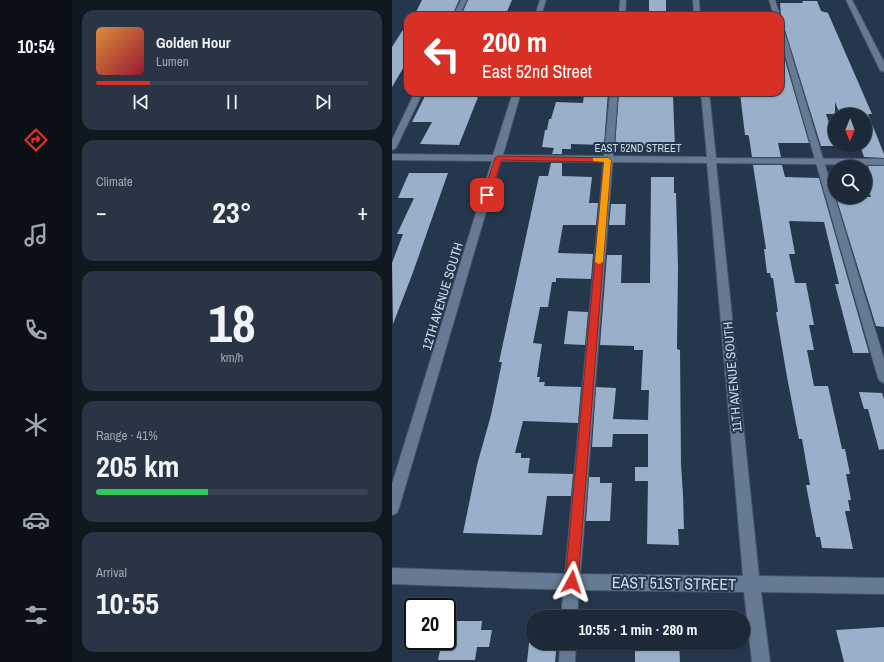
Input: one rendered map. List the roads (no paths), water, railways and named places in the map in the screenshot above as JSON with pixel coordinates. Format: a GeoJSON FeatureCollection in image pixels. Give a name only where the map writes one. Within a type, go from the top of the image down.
{"type":"FeatureCollection","features":[{"type":"Feature","properties":{"kind":"street"},"geometry":{"type":"LineString","coordinates":[[539,12],[543,0]]}},
{"type":"Feature","properties":{"kind":"street"},"geometry":{"type":"LineString","coordinates":[[696,0],[697,12]]}},
{"type":"Feature","properties":{"kind":"street"},"geometry":{"type":"LineString","coordinates":[[849,0],[884,70]]}},
{"type":"Feature","properties":{"kind":"street","name":"12TH AVENUE SOUTH"},"geometry":{"type":"LineString","coordinates":[[392,508],[516,96]]}},
{"type":"Feature","properties":{"kind":"street","name":"11TH AVENUE SOUTH"},"geometry":{"type":"LineString","coordinates":[[705,96],[713,160],[751,584],[760,662]]}},
{"type":"Feature","properties":{"kind":"street","name":"EAST 52ND STREET"},"geometry":{"type":"LineString","coordinates":[[392,156],[608,160],[884,162]]}},
{"type":"Feature","properties":{"kind":"street","name":"EAST 51ST STREET"},"geometry":{"type":"LineString","coordinates":[[392,576],[572,582],[884,586]]}},
{"type":"Feature","properties":{"kind":"lane"},"geometry":{"type":"LineString","coordinates":[[458,12],[464,0]]}},
{"type":"Feature","properties":{"kind":"lane"},"geometry":{"type":"LineString","coordinates":[[622,12],[623,0]]}},
{"type":"Feature","properties":{"kind":"lane"},"geometry":{"type":"LineString","coordinates":[[772,0],[776,12]]}},
{"type":"Feature","properties":{"kind":"lane"},"geometry":{"type":"LineString","coordinates":[[784,40],[884,378]]}},
{"type":"Feature","properties":{"kind":"lane"},"geometry":{"type":"LineString","coordinates":[[392,148],[417,96]]}},
{"type":"Feature","properties":{"kind":"lane"},"geometry":{"type":"LineString","coordinates":[[570,610],[614,96]]}},
{"type":"Feature","properties":{"kind":"lane"},"geometry":{"type":"LineString","coordinates":[[567,662],[568,650]]}}]}
